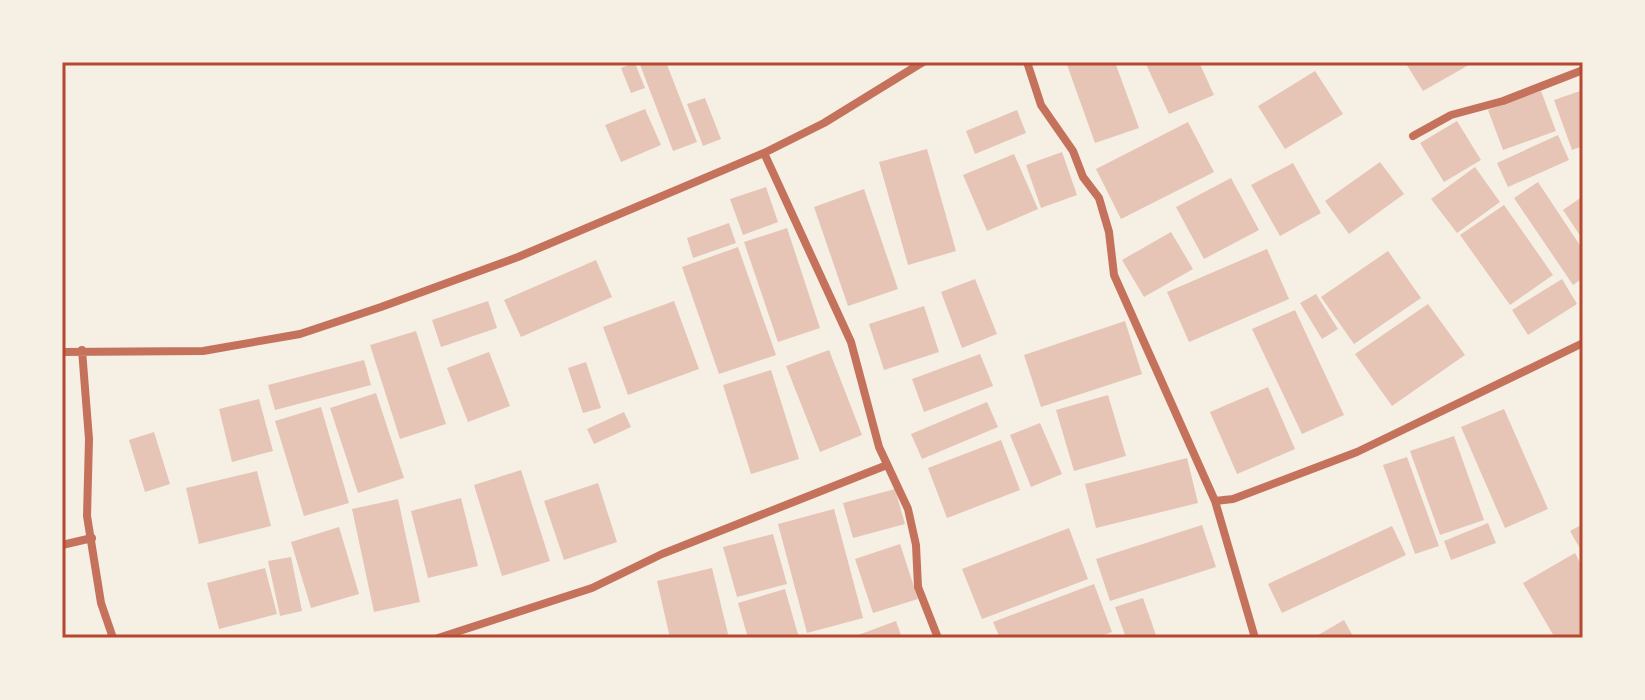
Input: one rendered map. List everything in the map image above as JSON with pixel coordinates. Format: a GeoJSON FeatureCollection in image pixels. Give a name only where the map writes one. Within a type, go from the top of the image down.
{"type":"FeatureCollection","features":[{"type":"Feature","properties":{"kind":"street"},"geometry":{"type":"LineString","coordinates":[[62,352],[203,351],[300,334],[518,257],[764,153],[824,123],[923,62]]}},
{"type":"Feature","properties":{"kind":"street"},"geometry":{"type":"LineString","coordinates":[[1027,62],[1041,105],[1073,151],[1083,177],[1099,198],[1109,232],[1114,275],[1215,501],[1255,638]]}},
{"type":"Feature","properties":{"kind":"street"},"geometry":{"type":"LineString","coordinates":[[1413,136],[1451,115],[1503,101],[1583,70]]}},
{"type":"Feature","properties":{"kind":"street"},"geometry":{"type":"LineString","coordinates":[[764,153],[851,342],[879,447],[908,509],[918,587],[938,638]]}},
{"type":"Feature","properties":{"kind":"street"},"geometry":{"type":"LineString","coordinates":[[1215,501],[1233,499],[1357,452],[1583,343]]}},
{"type":"Feature","properties":{"kind":"street"},"geometry":{"type":"LineString","coordinates":[[82,350],[89,439],[87,516],[101,603],[113,638]]}},
{"type":"Feature","properties":{"kind":"street"},"geometry":{"type":"LineString","coordinates":[[438,638],[592,588],[662,554],[887,465]]}},
{"type":"Feature","properties":{"kind":"street"},"geometry":{"type":"LineString","coordinates":[[62,545],[92,538]]}},
{"type":"Feature","properties":{"kind":"building"},"geometry":{"type":"Polygon","coordinates":[[[639,62],[666,62],[697,142],[673,151],[639,62]]]}},
{"type":"Feature","properties":{"kind":"building"},"geometry":{"type":"Polygon","coordinates":[[[1066,62],[1115,62],[1139,128],[1095,143],[1066,62]]]}},
{"type":"Feature","properties":{"kind":"building"},"geometry":{"type":"Polygon","coordinates":[[[1145,62],[1199,62],[1214,95],[1169,114],[1145,62]]]}},
{"type":"Feature","properties":{"kind":"building"},"geometry":{"type":"Polygon","coordinates":[[[1405,62],[1474,62],[1423,91],[1405,62]]]}},
{"type":"Feature","properties":{"kind":"building"},"geometry":{"type":"Polygon","coordinates":[[[635,63],[645,88],[631,93],[621,68],[635,63]]]}},
{"type":"Feature","properties":{"kind":"building"},"geometry":{"type":"Polygon","coordinates":[[[1315,71],[1343,114],[1285,149],[1258,106],[1315,71]]]}},
{"type":"Feature","properties":{"kind":"building"},"geometry":{"type":"Polygon","coordinates":[[[1583,90],[1583,146],[1572,150],[1554,100],[1583,90]]]}},
{"type":"Feature","properties":{"kind":"building"},"geometry":{"type":"Polygon","coordinates":[[[1541,91],[1556,131],[1503,150],[1488,110],[1541,91]]]}},
{"type":"Feature","properties":{"kind":"building"},"geometry":{"type":"Polygon","coordinates":[[[705,98],[721,139],[703,146],[687,104],[705,98]]]}},
{"type":"Feature","properties":{"kind":"building"},"geometry":{"type":"Polygon","coordinates":[[[645,109],[661,145],[621,162],[605,125],[645,109]]]}},
{"type":"Feature","properties":{"kind":"building"},"geometry":{"type":"Polygon","coordinates":[[[1017,110],[1026,133],[975,154],[966,131],[1017,110]]]}},
{"type":"Feature","properties":{"kind":"building"},"geometry":{"type":"Polygon","coordinates":[[[1457,121],[1481,160],[1444,182],[1420,143],[1457,121]]]}},
{"type":"Feature","properties":{"kind":"building"},"geometry":{"type":"Polygon","coordinates":[[[1188,122],[1214,172],[1121,219],[1096,169],[1188,122]]]}},
{"type":"Feature","properties":{"kind":"building"},"geometry":{"type":"Polygon","coordinates":[[[1558,135],[1569,160],[1508,187],[1497,163],[1558,135]]]}},
{"type":"Feature","properties":{"kind":"building"},"geometry":{"type":"Polygon","coordinates":[[[927,149],[956,251],[908,265],[879,162],[927,149]]]}},
{"type":"Feature","properties":{"kind":"building"},"geometry":{"type":"Polygon","coordinates":[[[1062,152],[1077,195],[1041,208],[1026,165],[1062,152]]]}},
{"type":"Feature","properties":{"kind":"building"},"geometry":{"type":"Polygon","coordinates":[[[1014,154],[1038,209],[987,231],[963,175],[1014,154]]]}},
{"type":"Feature","properties":{"kind":"building"},"geometry":{"type":"Polygon","coordinates":[[[1380,162],[1404,194],[1349,234],[1325,201],[1380,162]]]}},
{"type":"Feature","properties":{"kind":"building"},"geometry":{"type":"Polygon","coordinates":[[[1293,163],[1321,213],[1280,236],[1251,185],[1293,163]]]}},
{"type":"Feature","properties":{"kind":"building"},"geometry":{"type":"Polygon","coordinates":[[[1475,167],[1500,202],[1457,233],[1431,199],[1475,167]]]}},
{"type":"Feature","properties":{"kind":"building"},"geometry":{"type":"Polygon","coordinates":[[[1231,178],[1259,230],[1204,259],[1176,207],[1231,178]]]}},
{"type":"Feature","properties":{"kind":"building"},"geometry":{"type":"Polygon","coordinates":[[[1538,182],[1583,250],[1583,278],[1573,285],[1514,198],[1538,182]]]}},
{"type":"Feature","properties":{"kind":"building"},"geometry":{"type":"Polygon","coordinates":[[[766,187],[778,222],[743,235],[730,199],[766,187]]]}},
{"type":"Feature","properties":{"kind":"building"},"geometry":{"type":"Polygon","coordinates":[[[864,189],[898,289],[848,306],[814,207],[864,189]]]}},
{"type":"Feature","properties":{"kind":"building"},"geometry":{"type":"Polygon","coordinates":[[[1583,196],[1583,240],[1563,210],[1583,196]]]}},
{"type":"Feature","properties":{"kind":"building"},"geometry":{"type":"Polygon","coordinates":[[[1504,205],[1553,275],[1510,305],[1460,235],[1504,205]]]}},
{"type":"Feature","properties":{"kind":"building"},"geometry":{"type":"Polygon","coordinates":[[[729,223],[736,243],[693,258],[687,238],[729,223]]]}},
{"type":"Feature","properties":{"kind":"building"},"geometry":{"type":"Polygon","coordinates":[[[787,228],[820,328],[778,342],[744,242],[787,228]]]}},
{"type":"Feature","properties":{"kind":"building"},"geometry":{"type":"Polygon","coordinates":[[[1171,232],[1193,269],[1144,297],[1122,260],[1171,232]]]}},
{"type":"Feature","properties":{"kind":"building"},"geometry":{"type":"Polygon","coordinates":[[[738,247],[776,355],[719,374],[682,267],[738,247]]]}},
{"type":"Feature","properties":{"kind":"building"},"geometry":{"type":"Polygon","coordinates":[[[1267,249],[1289,299],[1189,342],[1167,292],[1267,249]]]}},
{"type":"Feature","properties":{"kind":"building"},"geometry":{"type":"Polygon","coordinates":[[[1388,251],[1421,298],[1354,344],[1321,297],[1388,251]]]}},
{"type":"Feature","properties":{"kind":"building"},"geometry":{"type":"Polygon","coordinates":[[[596,260],[612,297],[521,337],[504,300],[596,260]]]}},
{"type":"Feature","properties":{"kind":"building"},"geometry":{"type":"Polygon","coordinates":[[[975,279],[997,334],[962,348],[941,292],[975,279]]]}},
{"type":"Feature","properties":{"kind":"building"},"geometry":{"type":"Polygon","coordinates":[[[1562,279],[1577,304],[1528,335],[1512,310],[1562,279]]]}},
{"type":"Feature","properties":{"kind":"building"},"geometry":{"type":"Polygon","coordinates":[[[1316,294],[1338,329],[1322,339],[1300,303],[1316,294]]]}},
{"type":"Feature","properties":{"kind":"building"},"geometry":{"type":"Polygon","coordinates":[[[488,301],[497,328],[441,347],[432,320],[488,301]]]}},
{"type":"Feature","properties":{"kind":"building"},"geometry":{"type":"Polygon","coordinates":[[[674,301],[699,369],[628,395],[603,327],[674,301]]]}},
{"type":"Feature","properties":{"kind":"building"},"geometry":{"type":"Polygon","coordinates":[[[1428,304],[1465,355],[1392,406],[1355,354],[1428,304]]]}},
{"type":"Feature","properties":{"kind":"building"},"geometry":{"type":"Polygon","coordinates":[[[924,306],[939,352],[884,370],[869,324],[924,306]]]}},
{"type":"Feature","properties":{"kind":"building"},"geometry":{"type":"Polygon","coordinates":[[[1295,310],[1344,415],[1302,434],[1252,329],[1295,310]]]}},
{"type":"Feature","properties":{"kind":"building"},"geometry":{"type":"Polygon","coordinates":[[[1125,321],[1142,374],[1041,407],[1024,355],[1125,321]]]}},
{"type":"Feature","properties":{"kind":"building"},"geometry":{"type":"Polygon","coordinates":[[[416,331],[446,424],[400,439],[370,345],[416,331]]]}},
{"type":"Feature","properties":{"kind":"building"},"geometry":{"type":"Polygon","coordinates":[[[829,350],[862,435],[820,452],[786,366],[829,350]]]}},
{"type":"Feature","properties":{"kind":"building"},"geometry":{"type":"Polygon","coordinates":[[[489,352],[510,406],[468,422],[447,368],[489,352]]]}},
{"type":"Feature","properties":{"kind":"building"},"geometry":{"type":"Polygon","coordinates":[[[980,354],[993,386],[924,412],[912,379],[980,354]]]}},
{"type":"Feature","properties":{"kind":"building"},"geometry":{"type":"Polygon","coordinates":[[[364,360],[371,385],[275,410],[268,385],[364,360]]]}},
{"type":"Feature","properties":{"kind":"building"},"geometry":{"type":"Polygon","coordinates":[[[586,362],[601,408],[583,413],[568,368],[586,362]]]}},
{"type":"Feature","properties":{"kind":"building"},"geometry":{"type":"Polygon","coordinates":[[[771,370],[799,459],[751,474],[723,385],[771,370]]]}},
{"type":"Feature","properties":{"kind":"building"},"geometry":{"type":"Polygon","coordinates":[[[1268,387],[1295,449],[1237,474],[1210,412],[1268,387]]]}},
{"type":"Feature","properties":{"kind":"building"},"geometry":{"type":"Polygon","coordinates":[[[376,393],[404,478],[358,493],[330,408],[376,393]]]}},
{"type":"Feature","properties":{"kind":"building"},"geometry":{"type":"Polygon","coordinates":[[[1108,395],[1126,456],[1074,471],[1056,410],[1108,395]]]}},
{"type":"Feature","properties":{"kind":"building"},"geometry":{"type":"Polygon","coordinates":[[[259,399],[273,451],[232,462],[219,409],[259,399]]]}},
{"type":"Feature","properties":{"kind":"building"},"geometry":{"type":"Polygon","coordinates":[[[987,402],[998,427],[922,459],[911,434],[987,402]]]}},
{"type":"Feature","properties":{"kind":"building"},"geometry":{"type":"Polygon","coordinates":[[[321,407],[349,503],[304,516],[275,421],[321,407]]]}},
{"type":"Feature","properties":{"kind":"building"},"geometry":{"type":"Polygon","coordinates":[[[1504,409],[1548,509],[1505,528],[1461,427],[1504,409]]]}},
{"type":"Feature","properties":{"kind":"building"},"geometry":{"type":"Polygon","coordinates":[[[624,412],[631,427],[594,444],[587,429],[624,412]]]}},
{"type":"Feature","properties":{"kind":"building"},"geometry":{"type":"Polygon","coordinates":[[[1040,423],[1062,474],[1031,487],[1010,435],[1040,423]]]}},
{"type":"Feature","properties":{"kind":"building"},"geometry":{"type":"Polygon","coordinates":[[[154,432],[170,484],[145,492],[129,440],[154,432]]]}},
{"type":"Feature","properties":{"kind":"building"},"geometry":{"type":"Polygon","coordinates":[[[1454,436],[1484,520],[1440,535],[1410,451],[1454,436]]]}},
{"type":"Feature","properties":{"kind":"building"},"geometry":{"type":"Polygon","coordinates":[[[1001,440],[1020,490],[947,518],[928,468],[1001,440]]]}},
{"type":"Feature","properties":{"kind":"building"},"geometry":{"type":"Polygon","coordinates":[[[1407,457],[1439,546],[1415,554],[1383,465],[1407,457]]]}},
{"type":"Feature","properties":{"kind":"building"},"geometry":{"type":"Polygon","coordinates":[[[1187,458],[1198,503],[1096,528],[1085,484],[1187,458]]]}},
{"type":"Feature","properties":{"kind":"building"},"geometry":{"type":"Polygon","coordinates":[[[521,470],[550,561],[502,576],[474,485],[521,470]]]}},
{"type":"Feature","properties":{"kind":"building"},"geometry":{"type":"Polygon","coordinates":[[[257,471],[271,526],[199,544],[186,488],[257,471]]]}},
{"type":"Feature","properties":{"kind":"building"},"geometry":{"type":"Polygon","coordinates":[[[598,483],[617,542],[564,560],[544,501],[598,483]]]}},
{"type":"Feature","properties":{"kind":"building"},"geometry":{"type":"Polygon","coordinates":[[[895,489],[905,524],[853,538],[843,503],[895,489]]]}},
{"type":"Feature","properties":{"kind":"building"},"geometry":{"type":"Polygon","coordinates":[[[461,498],[478,566],[428,578],[411,511],[461,498]]]}},
{"type":"Feature","properties":{"kind":"building"},"geometry":{"type":"Polygon","coordinates":[[[398,499],[420,602],[374,612],[352,509],[398,499]]]}},
{"type":"Feature","properties":{"kind":"building"},"geometry":{"type":"Polygon","coordinates":[[[834,509],[863,618],[807,633],[778,524],[834,509]]]}},
{"type":"Feature","properties":{"kind":"building"},"geometry":{"type":"Polygon","coordinates":[[[1488,523],[1496,543],[1451,560],[1444,541],[1488,523]]]}},
{"type":"Feature","properties":{"kind":"building"},"geometry":{"type":"Polygon","coordinates":[[[1583,524],[1583,554],[1570,531],[1583,524]]]}},
{"type":"Feature","properties":{"kind":"building"},"geometry":{"type":"Polygon","coordinates":[[[1202,525],[1216,567],[1110,601],[1096,559],[1202,525]]]}},
{"type":"Feature","properties":{"kind":"building"},"geometry":{"type":"Polygon","coordinates":[[[1392,526],[1406,555],[1282,613],[1268,584],[1392,526]]]}},
{"type":"Feature","properties":{"kind":"building"},"geometry":{"type":"Polygon","coordinates":[[[339,527],[359,594],[311,608],[291,542],[339,527]]]}},
{"type":"Feature","properties":{"kind":"building"},"geometry":{"type":"Polygon","coordinates":[[[1069,528],[1088,579],[982,619],[962,569],[1069,528]]]}},
{"type":"Feature","properties":{"kind":"building"},"geometry":{"type":"Polygon","coordinates":[[[773,534],[787,584],[737,597],[723,547],[773,534]]]}},
{"type":"Feature","properties":{"kind":"building"},"geometry":{"type":"Polygon","coordinates":[[[900,544],[918,599],[873,613],[855,559],[900,544]]]}},
{"type":"Feature","properties":{"kind":"building"},"geometry":{"type":"Polygon","coordinates":[[[1575,553],[1583,568],[1583,638],[1555,638],[1523,583],[1575,553]]]}},
{"type":"Feature","properties":{"kind":"building"},"geometry":{"type":"Polygon","coordinates":[[[291,557],[302,611],[280,616],[268,561],[291,557]]]}},
{"type":"Feature","properties":{"kind":"building"},"geometry":{"type":"Polygon","coordinates":[[[265,568],[277,614],[219,629],[207,583],[265,568]]]}},
{"type":"Feature","properties":{"kind":"building"},"geometry":{"type":"Polygon","coordinates":[[[712,568],[729,638],[670,638],[657,581],[712,568]]]}},
{"type":"Feature","properties":{"kind":"building"},"geometry":{"type":"Polygon","coordinates":[[[1094,584],[1112,632],[1096,638],[1000,638],[993,622],[1094,584]]]}},
{"type":"Feature","properties":{"kind":"building"},"geometry":{"type":"Polygon","coordinates":[[[785,589],[799,638],[748,638],[738,603],[785,589]]]}},
{"type":"Feature","properties":{"kind":"building"},"geometry":{"type":"Polygon","coordinates":[[[1143,598],[1157,638],[1126,638],[1115,607],[1143,598]]]}},
{"type":"Feature","properties":{"kind":"building"},"geometry":{"type":"Polygon","coordinates":[[[1344,620],[1354,638],[1313,638],[1344,620]]]}},
{"type":"Feature","properties":{"kind":"building"},"geometry":{"type":"Polygon","coordinates":[[[896,621],[902,638],[850,638],[896,621]]]}}]}
